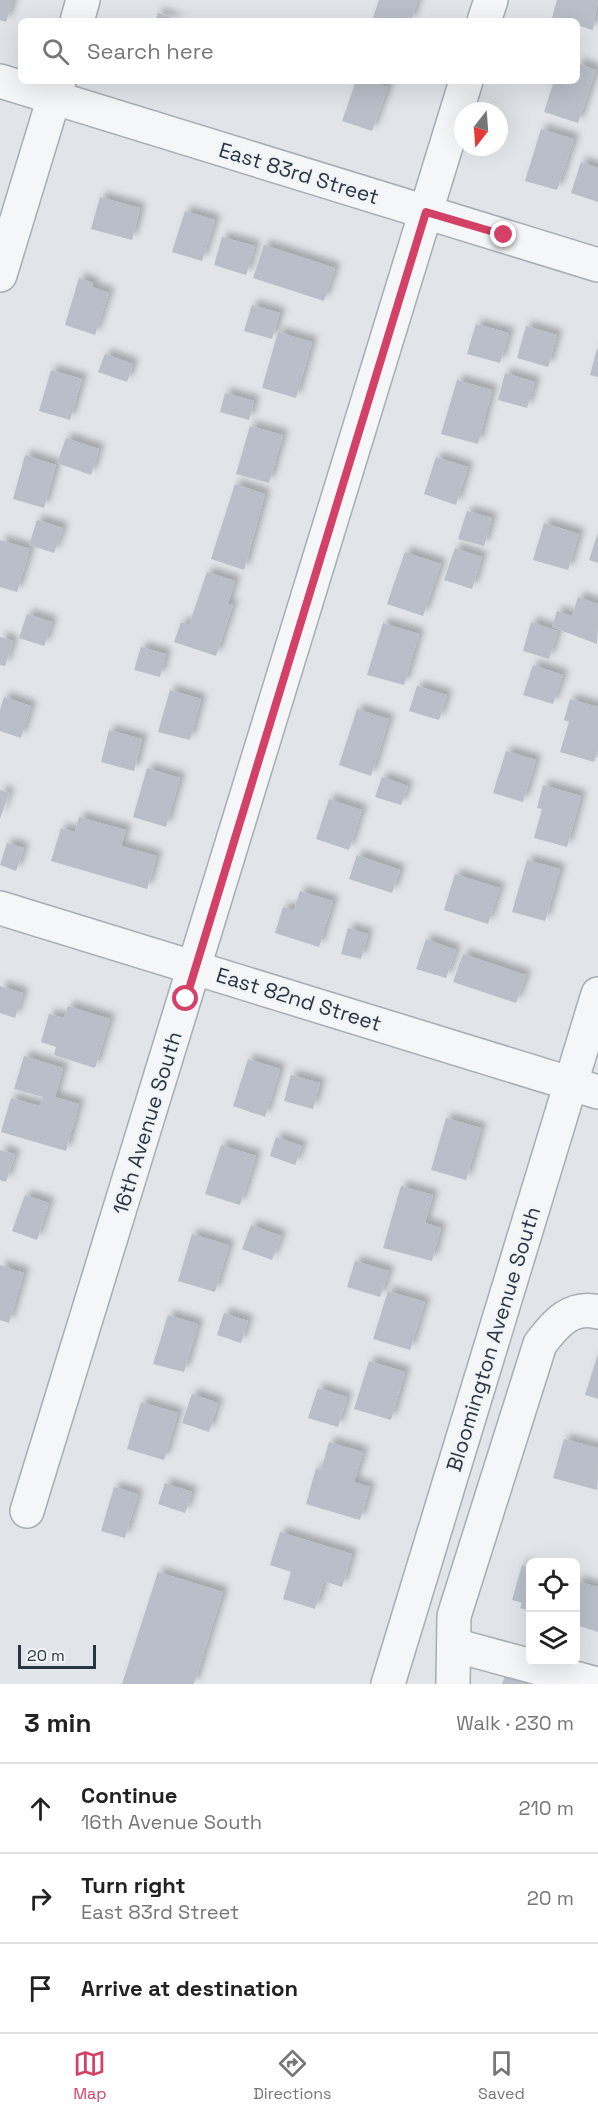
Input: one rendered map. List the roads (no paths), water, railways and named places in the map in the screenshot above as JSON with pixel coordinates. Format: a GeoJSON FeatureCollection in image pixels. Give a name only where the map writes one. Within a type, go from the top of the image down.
{"type":"FeatureCollection","features":[{"type":"Feature","properties":{"kind":"street"},"geometry":{"type":"LineString","coordinates":[[78,18],[83,0]]}},
{"type":"Feature","properties":{"kind":"street"},"geometry":{"type":"LineString","coordinates":[[485,18],[491,0]]}},
{"type":"Feature","properties":{"kind":"street","name":"East 83rd Street"},"geometry":{"type":"LineString","coordinates":[[0,81],[18,84]]}},
{"type":"Feature","properties":{"kind":"street","name":"East 83rd Street"},"geometry":{"type":"LineString","coordinates":[[21,84],[56,89],[426,212],[598,265]]}},
{"type":"Feature","properties":{"kind":"street","name":"16th Avenue South"},"geometry":{"type":"LineString","coordinates":[[27,1511],[196,967],[465,84]]}},
{"type":"Feature","properties":{"kind":"street"},"geometry":{"type":"LineString","coordinates":[[0,275],[56,89]]}},
{"type":"Feature","properties":{"kind":"street","name":"East 82nd Street"},"geometry":{"type":"LineString","coordinates":[[0,908],[584,1088]]}},
{"type":"Feature","properties":{"kind":"street","name":"Bloomington Avenue South"},"geometry":{"type":"LineString","coordinates":[[388,1684],[584,1088],[598,994]]}},
{"type":"Feature","properties":{"kind":"street"},"geometry":{"type":"LineString","coordinates":[[453,1684],[454,1616],[540,1344],[557,1321],[585,1308],[598,1312]]}},
{"type":"Feature","properties":{"kind":"street"},"geometry":{"type":"LineString","coordinates":[[454,1645],[597,1684]]}}]}
